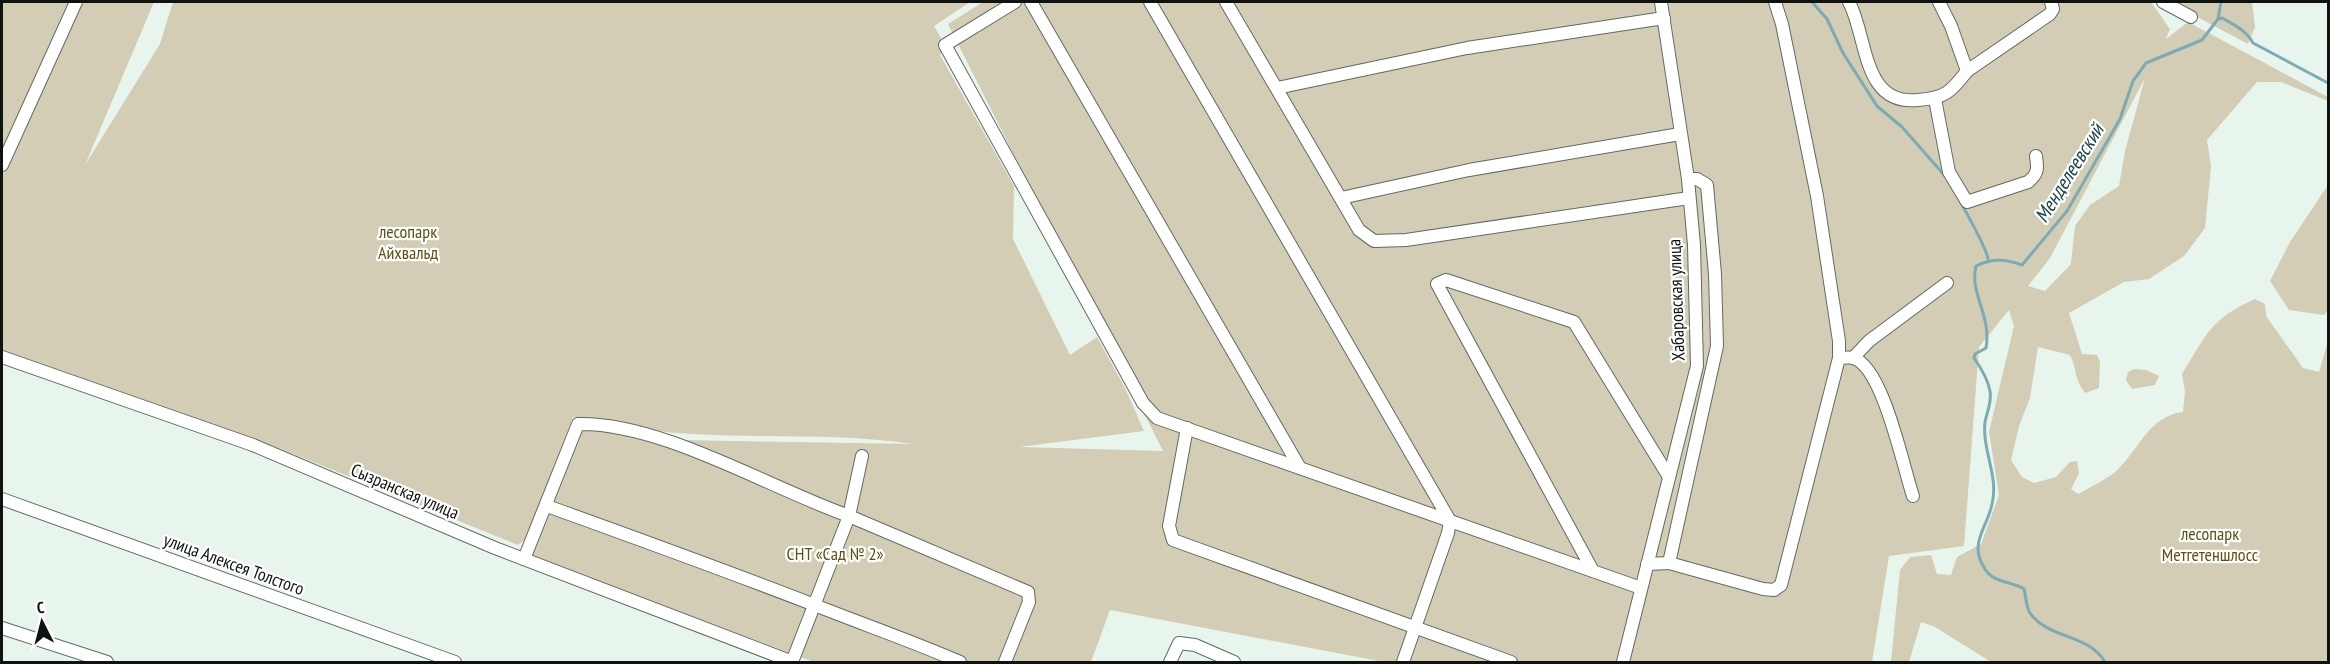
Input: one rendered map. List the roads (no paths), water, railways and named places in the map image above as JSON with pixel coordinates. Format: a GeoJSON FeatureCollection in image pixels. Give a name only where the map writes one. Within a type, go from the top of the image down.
{"type":"FeatureCollection","features":[{"type":"Feature","properties":{"kind":"street"},"geometry":{"type":"LineString","coordinates":[[2,165],[76,2]]}},
{"type":"Feature","properties":{"kind":"street"},"geometry":{"type":"LineString","coordinates":[[1015,2],[945,45],[1143,403],[1157,418],[1641,588]]}},
{"type":"Feature","properties":{"kind":"street"},"geometry":{"type":"LineString","coordinates":[[1031,2],[1300,468]]}},
{"type":"Feature","properties":{"kind":"street"},"geometry":{"type":"LineString","coordinates":[[1150,2],[1450,520],[1448,533],[1403,663]]}},
{"type":"Feature","properties":{"kind":"street"},"geometry":{"type":"LineString","coordinates":[[1226,2],[1359,230],[1374,241],[1418,238],[1689,198]]}},
{"type":"Feature","properties":{"kind":"street","name":"Хабаровская улица"},"geometry":{"type":"LineString","coordinates":[[1623,663],[1697,366],[1694,245],[1688,179],[1661,2]]}},
{"type":"Feature","properties":{"kind":"street"},"geometry":{"type":"LineString","coordinates":[[1647,564],[1669,563],[1763,589],[1774,590],[1781,585],[1839,358],[1839,341],[1817,196],[1782,24],[1775,2]]}},
{"type":"Feature","properties":{"kind":"street"},"geometry":{"type":"LineString","coordinates":[[1848,2],[1856,16],[1867,59],[1880,88],[1892,98],[1902,102],[1935,99],[1952,91],[1966,71],[2050,14],[2053,9],[2051,2]]}},
{"type":"Feature","properties":{"kind":"street"},"geometry":{"type":"LineString","coordinates":[[1939,2],[1951,26],[1966,71]]}},
{"type":"Feature","properties":{"kind":"street"},"geometry":{"type":"LineString","coordinates":[[2163,2],[2191,17]]}},
{"type":"Feature","properties":{"kind":"street"},"geometry":{"type":"LineString","coordinates":[[1277,88],[1467,48],[1664,18]]}},
{"type":"Feature","properties":{"kind":"street"},"geometry":{"type":"LineString","coordinates":[[1935,99],[1949,172],[1967,202],[2028,182],[2036,176],[2038,169],[2036,156]]}},
{"type":"Feature","properties":{"kind":"street"},"geometry":{"type":"LineString","coordinates":[[1341,198],[1469,170],[1680,134]]}},
{"type":"Feature","properties":{"kind":"street"},"geometry":{"type":"LineString","coordinates":[[1669,563],[1717,346],[1716,286],[1707,185],[1697,179],[1688,179]]}},
{"type":"Feature","properties":{"kind":"street"},"geometry":{"type":"LineString","coordinates":[[1593,571],[1437,284],[1446,280],[1574,322],[1669,477]]}},
{"type":"Feature","properties":{"kind":"street"},"geometry":{"type":"LineString","coordinates":[[1853,358],[1869,340],[1947,283]]}},
{"type":"Feature","properties":{"kind":"street","name":"Сызранская улица"},"geometry":{"type":"LineString","coordinates":[[2,357],[253,445],[524,559],[793,662]]}},
{"type":"Feature","properties":{"kind":"street"},"geometry":{"type":"LineString","coordinates":[[1839,358],[1853,358],[1864,365],[1879,387],[1914,496]]}},
{"type":"Feature","properties":{"kind":"street"},"geometry":{"type":"LineString","coordinates":[[524,559],[547,506],[572,434],[578,424],[597,424],[656,438],[694,452],[1028,592],[1029,602],[1005,663]]}},
{"type":"Feature","properties":{"kind":"street"},"geometry":{"type":"LineString","coordinates":[[1187,428],[1169,526],[1173,540],[1511,663]]}},
{"type":"Feature","properties":{"kind":"street"},"geometry":{"type":"LineString","coordinates":[[793,662],[813,604],[849,516],[862,456]]}},
{"type":"Feature","properties":{"kind":"street","name":"улица Алексея Толстого"},"geometry":{"type":"LineString","coordinates":[[2,499],[455,663]]}},
{"type":"Feature","properties":{"kind":"street"},"geometry":{"type":"LineString","coordinates":[[547,506],[771,586],[888,631],[960,663]]}},
{"type":"Feature","properties":{"kind":"street"},"geometry":{"type":"LineString","coordinates":[[2,628],[106,663]]}},
{"type":"Feature","properties":{"kind":"street"},"geometry":{"type":"LineString","coordinates":[[1170,663],[1179,643],[1195,645],[1234,663]]}},
{"type":"Feature","properties":{"kind":"waterway"},"geometry":{"type":"LineString","coordinates":[[1812,2],[1827,19],[1843,53],[1877,106],[1902,127],[1946,177]]}},
{"type":"Feature","properties":{"kind":"waterway","name":"Менделеевский"},"geometry":{"type":"LineString","coordinates":[[2105,662],[2089,646],[2057,633],[2038,621],[2029,611],[2024,589],[1988,574],[1980,560],[1978,544],[1990,513],[1994,494],[1985,433],[1990,391],[1986,378],[1974,358],[1975,354],[1986,348],[1987,336],[1984,315],[1975,286],[1976,266],[1999,260],[2022,265],[2067,211],[2120,119],[2133,81],[2146,63],[2202,40],[2218,19],[2221,2]]}},
{"type":"Feature","properties":{"kind":"waterway"},"geometry":{"type":"LineString","coordinates":[[2218,19],[2222,18],[2239,28],[2253,43],[2328,83]]}},
{"type":"Feature","properties":{"kind":"waterway"},"geometry":{"type":"LineString","coordinates":[[1960,201],[1988,259]]}},
{"type":"Feature","properties":{"kind":"park label","name":"лесопарк Айхвальд"},"geometry":{"type":"Point","coordinates":[408,241]}},
{"type":"Feature","properties":{"kind":"park label","name":"лесопарк Метгетеншлосс"},"geometry":{"type":"Point","coordinates":[2210,543]}},
{"type":"Feature","properties":{"kind":"park label","name":"СНТ «Сад № 2»"},"geometry":{"type":"Point","coordinates":[835,553]}}]}
